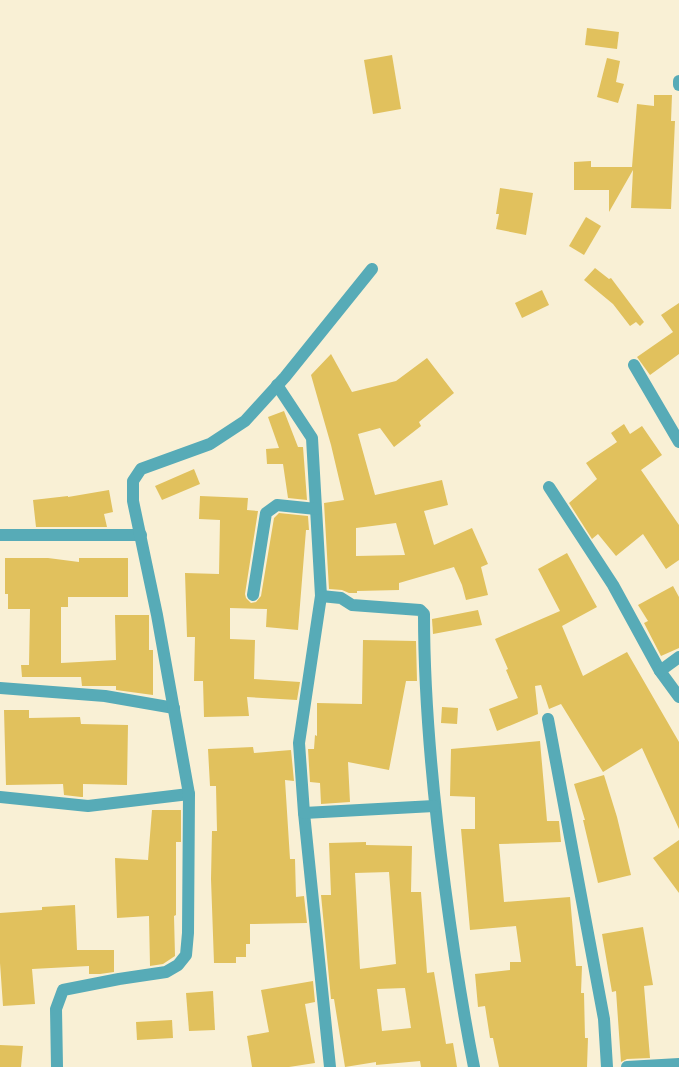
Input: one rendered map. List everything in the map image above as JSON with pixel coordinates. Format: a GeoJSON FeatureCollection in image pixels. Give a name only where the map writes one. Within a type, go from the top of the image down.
{"type":"FeatureCollection","features":[{"type":"Feature","properties":{"kind":"street"},"geometry":{"type":"LineString","coordinates":[[678,81],[679,85]]}},
{"type":"Feature","properties":{"kind":"street"},"geometry":{"type":"LineString","coordinates":[[57,1067],[56,1009],[63,990],[166,972],[178,965],[186,955],[188,933],[189,794],[133,501],[133,481],[141,469],[210,444],[245,421],[372,269]]}},
{"type":"Feature","properties":{"kind":"street"},"geometry":{"type":"LineString","coordinates":[[634,365],[679,442]]}},
{"type":"Feature","properties":{"kind":"street"},"geometry":{"type":"LineString","coordinates":[[277,385],[312,438],[321,596],[299,743],[304,813],[330,1067]]}},
{"type":"Feature","properties":{"kind":"street"},"geometry":{"type":"LineString","coordinates":[[549,487],[613,585],[660,671],[679,697]]}},
{"type":"Feature","properties":{"kind":"street"},"geometry":{"type":"LineString","coordinates":[[253,595],[266,512],[277,505],[316,509]]}},
{"type":"Feature","properties":{"kind":"street"},"geometry":{"type":"LineString","coordinates":[[0,535],[141,535]]}},
{"type":"Feature","properties":{"kind":"street"},"geometry":{"type":"LineString","coordinates":[[321,596],[341,598],[352,605],[420,610],[424,614],[426,704],[434,806],[460,996],[474,1067]]}},
{"type":"Feature","properties":{"kind":"street"},"geometry":{"type":"LineString","coordinates":[[660,671],[679,657]]}},
{"type":"Feature","properties":{"kind":"street"},"geometry":{"type":"LineString","coordinates":[[0,688],[105,696],[174,708]]}},
{"type":"Feature","properties":{"kind":"street"},"geometry":{"type":"LineString","coordinates":[[548,719],[604,1019],[607,1067]]}},
{"type":"Feature","properties":{"kind":"street"},"geometry":{"type":"LineString","coordinates":[[0,797],[88,806],[189,794]]}},
{"type":"Feature","properties":{"kind":"street"},"geometry":{"type":"LineString","coordinates":[[304,813],[434,806]]}},
{"type":"Feature","properties":{"kind":"street"},"geometry":{"type":"LineString","coordinates":[[627,1067],[679,1064]]}},
{"type":"Feature","properties":{"kind":"building"},"geometry":{"type":"Polygon","coordinates":[[[587,28],[619,32],[617,49],[585,45],[587,28]]]}},
{"type":"Feature","properties":{"kind":"building"},"geometry":{"type":"Polygon","coordinates":[[[392,55],[401,109],[373,114],[364,60],[392,55]]]}},
{"type":"Feature","properties":{"kind":"building"},"geometry":{"type":"Polygon","coordinates":[[[607,58],[620,61],[616,82],[624,84],[618,103],[597,97],[607,58]]]}},
{"type":"Feature","properties":{"kind":"building"},"geometry":{"type":"Polygon","coordinates":[[[654,95],[672,95],[671,121],[675,121],[671,209],[631,208],[633,170],[609,212],[609,190],[574,190],[574,162],[591,161],[591,167],[632,167],[637,104],[654,106],[654,95]]]}},
{"type":"Feature","properties":{"kind":"building"},"geometry":{"type":"Polygon","coordinates":[[[500,188],[533,193],[526,235],[496,229],[499,214],[496,214],[500,188]]]}},
{"type":"Feature","properties":{"kind":"building"},"geometry":{"type":"Polygon","coordinates":[[[586,217],[601,226],[584,255],[569,246],[586,217]]]}},
{"type":"Feature","properties":{"kind":"building"},"geometry":{"type":"Polygon","coordinates":[[[595,268],[609,279],[611,278],[644,322],[640,326],[636,322],[630,326],[613,304],[584,280],[595,268]]]}},
{"type":"Feature","properties":{"kind":"building"},"geometry":{"type":"Polygon","coordinates":[[[542,290],[549,305],[522,318],[515,303],[542,290]]]}},
{"type":"Feature","properties":{"kind":"building"},"geometry":{"type":"Polygon","coordinates":[[[679,303],[679,354],[650,375],[637,357],[673,332],[661,315],[679,303]]]}},
{"type":"Feature","properties":{"kind":"building"},"geometry":{"type":"Polygon","coordinates":[[[331,354],[352,392],[396,381],[427,358],[454,393],[419,422],[421,426],[394,447],[380,428],[358,434],[375,495],[442,480],[448,505],[424,511],[434,545],[472,528],[488,564],[481,567],[488,595],[466,600],[454,567],[399,583],[399,590],[357,591],[357,593],[349,593],[342,590],[329,589],[324,503],[344,500],[311,375],[331,354]],[[396,523],[356,528],[356,556],[405,555],[396,523]]]}},
{"type":"Feature","properties":{"kind":"building"},"geometry":{"type":"Polygon","coordinates":[[[284,411],[298,447],[303,447],[307,500],[288,498],[283,464],[267,464],[266,449],[279,448],[268,417],[284,411]]]}},
{"type":"Feature","properties":{"kind":"building"},"geometry":{"type":"Polygon","coordinates":[[[624,424],[630,434],[642,426],[662,455],[641,470],[679,525],[679,560],[666,569],[643,534],[616,556],[598,534],[592,539],[569,503],[597,479],[586,463],[617,442],[611,433],[624,424]]]}},
{"type":"Feature","properties":{"kind":"building"},"geometry":{"type":"Polygon","coordinates":[[[194,469],[200,484],[162,500],[155,486],[194,469]]]}},
{"type":"Feature","properties":{"kind":"building"},"geometry":{"type":"Polygon","coordinates":[[[109,490],[113,512],[104,514],[107,527],[36,527],[33,500],[68,497],[109,490]]]}},
{"type":"Feature","properties":{"kind":"building"},"geometry":{"type":"Polygon","coordinates":[[[200,496],[248,498],[247,510],[258,511],[245,594],[251,603],[256,602],[261,596],[274,518],[279,513],[308,516],[309,530],[306,530],[298,630],[266,627],[267,609],[230,608],[230,639],[255,640],[254,679],[300,682],[297,700],[247,697],[249,716],[204,717],[203,681],[194,681],[195,637],[187,637],[185,573],[219,574],[220,520],[199,519],[200,496]]]}},
{"type":"Feature","properties":{"kind":"building"},"geometry":{"type":"Polygon","coordinates":[[[567,553],[597,607],[562,626],[583,676],[627,652],[679,742],[679,829],[642,748],[603,772],[561,704],[549,709],[541,685],[535,686],[538,714],[497,731],[489,709],[518,698],[495,639],[560,611],[538,569],[567,553]]]}},
{"type":"Feature","properties":{"kind":"building"},"geometry":{"type":"Polygon","coordinates":[[[5,558],[48,558],[79,562],[79,558],[128,558],[128,597],[68,597],[68,607],[61,607],[61,663],[116,660],[115,615],[149,615],[149,650],[153,650],[153,695],[116,690],[116,686],[82,686],[81,677],[22,677],[21,665],[29,665],[30,609],[8,609],[8,594],[5,594],[5,558]]]}},
{"type":"Feature","properties":{"kind":"building"},"geometry":{"type":"Polygon","coordinates":[[[673,586],[679,597],[679,648],[661,656],[644,623],[648,621],[638,605],[673,586]]]}},
{"type":"Feature","properties":{"kind":"building"},"geometry":{"type":"Polygon","coordinates":[[[478,610],[482,625],[433,634],[432,619],[478,610]]]}},
{"type":"Feature","properties":{"kind":"building"},"geometry":{"type":"Polygon","coordinates":[[[363,640],[416,641],[417,681],[406,681],[389,770],[348,762],[350,802],[321,804],[320,783],[310,782],[308,749],[314,749],[315,735],[317,736],[317,703],[362,704],[363,640]]]}},
{"type":"Feature","properties":{"kind":"building"},"geometry":{"type":"Polygon","coordinates":[[[442,707],[458,708],[457,724],[441,723],[442,707]]]}},
{"type":"Feature","properties":{"kind":"building"},"geometry":{"type":"Polygon","coordinates":[[[4,710],[29,710],[29,718],[80,717],[81,724],[128,725],[127,785],[83,784],[83,797],[81,797],[64,795],[63,784],[6,785],[4,710]]]}},
{"type":"Feature","properties":{"kind":"building"},"geometry":{"type":"Polygon","coordinates":[[[540,741],[547,821],[559,821],[561,842],[499,844],[504,902],[570,897],[576,966],[582,966],[581,993],[584,993],[585,1038],[588,1038],[587,1067],[499,1067],[493,1038],[490,1038],[485,1006],[478,1007],[475,974],[510,970],[510,962],[521,962],[516,926],[470,930],[461,829],[475,829],[475,797],[450,796],[451,749],[540,741]]]}},
{"type":"Feature","properties":{"kind":"building"},"geometry":{"type":"Polygon","coordinates":[[[253,747],[254,753],[291,750],[294,781],[285,780],[290,859],[295,859],[296,897],[304,896],[307,923],[250,924],[250,944],[246,944],[246,957],[236,957],[236,963],[214,963],[211,879],[212,831],[217,831],[216,786],[210,786],[208,749],[253,747]]]}},
{"type":"Feature","properties":{"kind":"building"},"geometry":{"type":"Polygon","coordinates":[[[604,775],[617,817],[631,875],[598,883],[583,820],[585,820],[574,784],[604,775]]]}},
{"type":"Feature","properties":{"kind":"building"},"geometry":{"type":"Polygon","coordinates":[[[152,810],[181,810],[181,842],[176,842],[175,956],[163,964],[150,966],[149,916],[117,918],[115,858],[148,860],[152,810]]]}},
{"type":"Feature","properties":{"kind":"building"},"geometry":{"type":"Polygon","coordinates":[[[679,840],[679,893],[653,858],[679,840]]]}},
{"type":"Feature","properties":{"kind":"building"},"geometry":{"type":"Polygon","coordinates":[[[366,842],[366,845],[412,846],[411,892],[421,892],[427,973],[434,972],[446,1044],[453,1043],[457,1067],[421,1067],[420,1061],[376,1065],[376,1062],[345,1067],[334,999],[331,999],[321,895],[331,895],[329,843],[366,842]],[[389,872],[355,873],[360,969],[396,964],[389,872]],[[405,988],[377,989],[382,1031],[411,1028],[405,988]]]}},
{"type":"Feature","properties":{"kind":"building"},"geometry":{"type":"Polygon","coordinates":[[[75,905],[77,950],[114,950],[114,972],[89,974],[89,966],[32,969],[35,1004],[3,1006],[0,963],[0,913],[42,910],[42,907],[75,905]]]}},
{"type":"Feature","properties":{"kind":"building"},"geometry":{"type":"Polygon","coordinates":[[[643,927],[653,985],[644,986],[650,1058],[627,1059],[621,1062],[616,991],[612,992],[602,934],[643,927]]]}},
{"type":"Feature","properties":{"kind":"building"},"geometry":{"type":"Polygon","coordinates":[[[313,981],[315,1002],[305,1004],[315,1063],[289,1067],[252,1067],[247,1036],[269,1032],[261,990],[313,981]]]}},
{"type":"Feature","properties":{"kind":"building"},"geometry":{"type":"Polygon","coordinates":[[[213,991],[215,1030],[189,1031],[186,993],[213,991]]]}},
{"type":"Feature","properties":{"kind":"building"},"geometry":{"type":"Polygon","coordinates":[[[172,1020],[173,1038],[137,1040],[136,1022],[172,1020]]]}},
{"type":"Feature","properties":{"kind":"building"},"geometry":{"type":"Polygon","coordinates":[[[0,1045],[23,1046],[21,1067],[0,1067],[0,1045]]]}}]}
